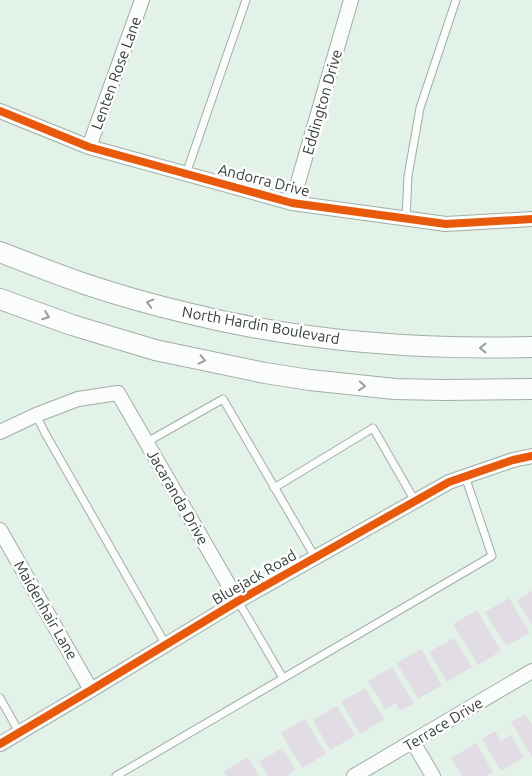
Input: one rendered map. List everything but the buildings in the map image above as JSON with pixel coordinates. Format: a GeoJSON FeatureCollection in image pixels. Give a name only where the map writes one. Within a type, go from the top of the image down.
{"type":"FeatureCollection","features":[{"type":"Feature","properties":{"kind":"main road","name":"North Hardin Boulevard"},"geometry":{"type":"LineString","coordinates":[[0,252],[84,284],[128,297],[187,313],[265,329],[386,344],[438,347],[532,347]]}},
{"type":"Feature","properties":{"kind":"main road"},"geometry":{"type":"LineString","coordinates":[[0,299],[72,325],[155,350],[264,373],[395,389],[532,389]]}},
{"type":"Feature","properties":{"kind":"street","name":"Lenten Rose Lane"},"geometry":{"type":"LineString","coordinates":[[89,147],[142,0]]}},
{"type":"Feature","properties":{"kind":"street","name":"Eddington Drive"},"geometry":{"type":"LineString","coordinates":[[292,203],[351,0]]}},
{"type":"Feature","properties":{"kind":"street","name":"Andorra Drive"},"geometry":{"type":"LineString","coordinates":[[0,111],[89,147],[292,203],[446,224],[532,219]]}},
{"type":"Feature","properties":{"kind":"street","name":"Jacaranda Drive"},"geometry":{"type":"LineString","coordinates":[[36,415],[78,399],[118,393],[238,601]]}},
{"type":"Feature","properties":{"kind":"street"},"geometry":{"type":"LineString","coordinates":[[0,432],[36,415]]}},
{"type":"Feature","properties":{"kind":"street","name":"Bluejack Road"},"geometry":{"type":"LineString","coordinates":[[0,744],[238,601],[449,482],[513,460],[532,456]]}},
{"type":"Feature","properties":{"kind":"street","name":"Maidenhair Lane"},"geometry":{"type":"LineString","coordinates":[[0,530],[91,690]]}},
{"type":"Feature","properties":{"kind":"street","name":"Terrace Drive"},"geometry":{"type":"LineString","coordinates":[[354,776],[532,671]]}},
{"type":"Feature","properties":{"kind":"street"},"geometry":{"type":"LineString","coordinates":[[413,742],[433,776]]}},
{"type":"Feature","properties":{"kind":"lane"},"geometry":{"type":"LineString","coordinates":[[186,174],[246,0]]}},
{"type":"Feature","properties":{"kind":"lane"},"geometry":{"type":"LineString","coordinates":[[406,218],[408,176],[420,108],[456,0]]}},
{"type":"Feature","properties":{"kind":"lane"},"geometry":{"type":"LineString","coordinates":[[147,442],[223,399],[315,557]]}},
{"type":"Feature","properties":{"kind":"lane"},"geometry":{"type":"LineString","coordinates":[[36,415],[166,645]]}},
{"type":"Feature","properties":{"kind":"lane"},"geometry":{"type":"LineString","coordinates":[[274,488],[373,428],[415,501]]}},
{"type":"Feature","properties":{"kind":"lane"},"geometry":{"type":"LineString","coordinates":[[116,776],[492,556],[465,476]]}},
{"type":"Feature","properties":{"kind":"lane"},"geometry":{"type":"LineString","coordinates":[[238,601],[283,678]]}},
{"type":"Feature","properties":{"kind":"lane"},"geometry":{"type":"LineString","coordinates":[[0,698],[19,732]]}},
{"type":"Feature","properties":{"kind":"cycle path"},"geometry":{"type":"LineString","coordinates":[[0,111],[89,147],[292,203],[446,224],[532,219]]}},
{"type":"Feature","properties":{"kind":"cycle path"},"geometry":{"type":"LineString","coordinates":[[0,744],[238,601],[449,482],[513,460],[532,456]]}}]}
